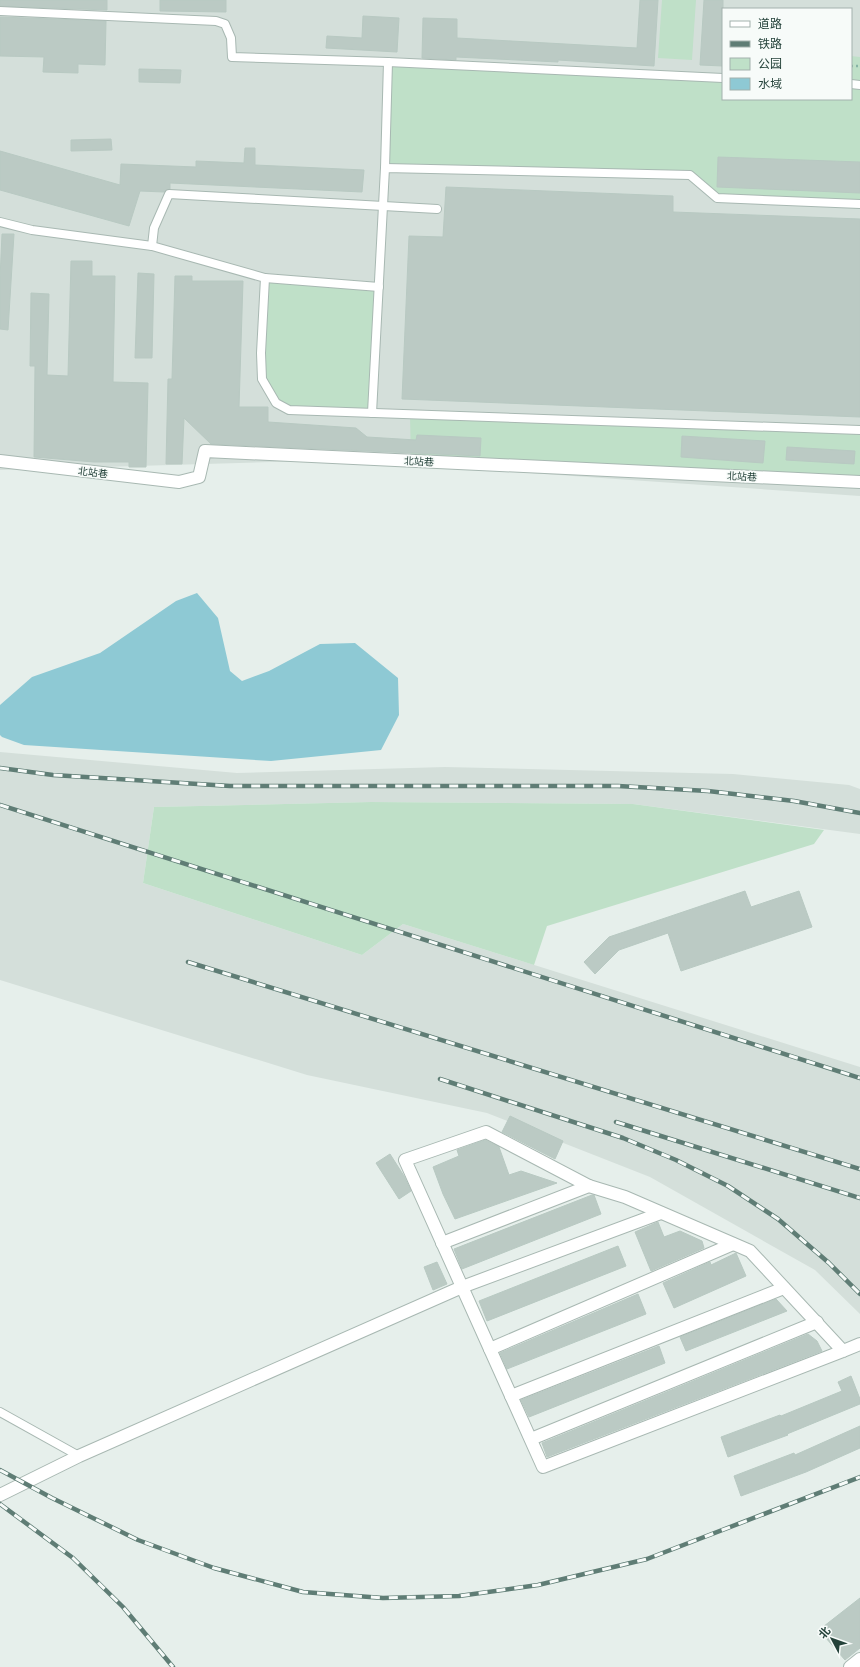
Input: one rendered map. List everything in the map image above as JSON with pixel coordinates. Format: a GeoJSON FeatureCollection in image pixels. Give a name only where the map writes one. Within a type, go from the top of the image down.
{"type":"FeatureCollection","features":[{"type":"Feature","properties":{"kind":"street","name":"北站巷"},"geometry":{"type":"LineString","coordinates":[[0,461],[179,482],[199,477],[205,451],[860,482]]}},
{"type":"Feature","properties":{"kind":"street"},"geometry":{"type":"LineString","coordinates":[[844,1351],[750,1252],[625,1197],[589,1186],[486,1132],[405,1160],[543,1467],[844,1351],[860,1344]]}},
{"type":"Feature","properties":{"kind":"street"},"geometry":{"type":"LineString","coordinates":[[442,1242],[589,1186]]}},
{"type":"Feature","properties":{"kind":"street"},"geometry":{"type":"LineString","coordinates":[[0,1495],[79,1456],[462,1287],[661,1213]]}},
{"type":"Feature","properties":{"kind":"street"},"geometry":{"type":"LineString","coordinates":[[490,1349],[733,1244]]}},
{"type":"Feature","properties":{"kind":"street"},"geometry":{"type":"LineString","coordinates":[[511,1396],[784,1288]]}},
{"type":"Feature","properties":{"kind":"street"},"geometry":{"type":"LineString","coordinates":[[530,1439],[817,1322]]}},
{"type":"Feature","properties":{"kind":"street"},"geometry":{"type":"LineString","coordinates":[[850,1667],[860,1659]]}},
{"type":"Feature","properties":{"kind":"lane"},"geometry":{"type":"LineString","coordinates":[[0,11],[216,21],[226,24],[231,38],[232,57],[388,62],[722,78]]}},
{"type":"Feature","properties":{"kind":"lane"},"geometry":{"type":"LineString","coordinates":[[372,413],[385,168],[388,62]]}},
{"type":"Feature","properties":{"kind":"lane"},"geometry":{"type":"LineString","coordinates":[[385,168],[690,175],[717,198],[860,204]]}},
{"type":"Feature","properties":{"kind":"lane"},"geometry":{"type":"LineString","coordinates":[[152,246],[154,228],[169,194],[437,209]]}},
{"type":"Feature","properties":{"kind":"lane"},"geometry":{"type":"LineString","coordinates":[[0,222],[32,230],[152,246],[265,278],[379,287]]}},
{"type":"Feature","properties":{"kind":"lane"},"geometry":{"type":"LineString","coordinates":[[265,278],[261,352],[262,379],[276,403],[289,410],[860,430]]}},
{"type":"Feature","properties":{"kind":"lane"},"geometry":{"type":"LineString","coordinates":[[0,1412],[79,1456]]}},
{"type":"Feature","properties":{"kind":"shaded area"},"geometry":{"type":"Polygon","coordinates":[[[0,0],[860,0],[860,496],[341,460],[0,470],[0,0]]]}},
{"type":"Feature","properties":{"kind":"shaded area"},"geometry":{"type":"Polygon","coordinates":[[[0,752],[237,773],[445,767],[733,774],[849,785],[860,789],[860,834],[633,804],[371,802],[154,807],[143,883],[362,955],[403,924],[860,1067],[860,1314],[815,1270],[650,1177],[487,1113],[307,1075],[0,980],[0,752]]]}},
{"type":"Feature","properties":{"kind":"green space"},"geometry":{"type":"Polygon","coordinates":[[[662,0],[696,0],[692,60],[658,58],[662,0]]]}},
{"type":"Feature","properties":{"kind":"green space"},"geometry":{"type":"Polygon","coordinates":[[[852,56],[860,57],[860,204],[717,198],[690,175],[385,168],[388,62],[722,78],[722,100],[852,100],[852,56]]]}},
{"type":"Feature","properties":{"kind":"green space"},"geometry":{"type":"Polygon","coordinates":[[[265,278],[379,287],[372,413],[291,410],[276,403],[262,379],[265,278]]]}},
{"type":"Feature","properties":{"kind":"green space"},"geometry":{"type":"Polygon","coordinates":[[[410,414],[860,430],[860,482],[411,461],[410,414]]]}},
{"type":"Feature","properties":{"kind":"green space"},"geometry":{"type":"Polygon","coordinates":[[[371,802],[633,804],[824,830],[814,844],[547,926],[534,965],[403,924],[362,955],[143,883],[154,807],[371,802]]]}},
{"type":"Feature","properties":{"kind":"water"},"geometry":{"type":"Polygon","coordinates":[[[197,593],[218,618],[230,671],[242,681],[269,671],[320,644],[355,643],[398,678],[399,715],[381,750],[271,761],[24,745],[0,735],[0,705],[32,677],[100,653],[176,601],[197,593]]]}},
{"type":"Feature","properties":{"kind":"building"},"geometry":{"type":"Polygon","coordinates":[[[0,0],[107,0],[107,10],[0,6],[0,0]]]}},
{"type":"Feature","properties":{"kind":"building"},"geometry":{"type":"Polygon","coordinates":[[[160,0],[226,0],[226,12],[160,11],[160,0]]]}},
{"type":"Feature","properties":{"kind":"building"},"geometry":{"type":"Polygon","coordinates":[[[640,0],[658,0],[654,66],[558,60],[558,62],[456,57],[456,60],[422,58],[423,18],[457,19],[457,38],[637,48],[640,0]]]}},
{"type":"Feature","properties":{"kind":"building"},"geometry":{"type":"Polygon","coordinates":[[[704,0],[723,0],[722,66],[700,65],[704,0]]]}},
{"type":"Feature","properties":{"kind":"building"},"geometry":{"type":"Polygon","coordinates":[[[363,16],[399,18],[397,52],[326,48],[327,36],[362,38],[363,16]]]}},
{"type":"Feature","properties":{"kind":"building"},"geometry":{"type":"Polygon","coordinates":[[[0,17],[106,21],[105,65],[78,64],[78,73],[43,72],[44,57],[0,56],[0,17]]]}},
{"type":"Feature","properties":{"kind":"building"},"geometry":{"type":"Polygon","coordinates":[[[139,69],[181,70],[180,83],[139,82],[139,69]]]}},
{"type":"Feature","properties":{"kind":"building"},"geometry":{"type":"Polygon","coordinates":[[[111,139],[112,150],[71,151],[71,140],[111,139]]]}},
{"type":"Feature","properties":{"kind":"building"},"geometry":{"type":"Polygon","coordinates":[[[245,148],[255,148],[255,165],[364,170],[362,192],[170,183],[170,189],[164,192],[140,191],[129,226],[0,190],[0,151],[120,185],[121,164],[196,167],[196,161],[244,163],[245,148]]]}},
{"type":"Feature","properties":{"kind":"building"},"geometry":{"type":"Polygon","coordinates":[[[718,157],[860,162],[860,193],[717,187],[718,157]]]}},
{"type":"Feature","properties":{"kind":"building"},"geometry":{"type":"Polygon","coordinates":[[[446,187],[673,196],[673,212],[860,219],[860,417],[402,399],[409,236],[443,237],[446,187]]]}},
{"type":"Feature","properties":{"kind":"building"},"geometry":{"type":"Polygon","coordinates":[[[2,234],[14,234],[8,330],[0,329],[2,234]]]}},
{"type":"Feature","properties":{"kind":"building"},"geometry":{"type":"Polygon","coordinates":[[[71,261],[92,261],[92,276],[115,276],[113,382],[148,383],[146,467],[129,467],[129,462],[94,462],[34,457],[35,366],[30,366],[31,293],[49,294],[47,375],[68,376],[71,261]]]}},
{"type":"Feature","properties":{"kind":"building"},"geometry":{"type":"Polygon","coordinates":[[[138,273],[154,274],[152,358],[135,358],[138,273]]]}},
{"type":"Feature","properties":{"kind":"building"},"geometry":{"type":"Polygon","coordinates":[[[175,276],[192,276],[192,281],[243,281],[239,407],[268,407],[268,422],[356,428],[367,437],[416,440],[417,435],[481,438],[480,456],[211,444],[184,418],[182,464],[166,464],[168,379],[172,379],[175,276]]]}},
{"type":"Feature","properties":{"kind":"building"},"geometry":{"type":"Polygon","coordinates":[[[682,436],[765,441],[763,463],[681,457],[682,436]]]}},
{"type":"Feature","properties":{"kind":"building"},"geometry":{"type":"Polygon","coordinates":[[[787,447],[855,451],[854,464],[786,460],[787,447]]]}},
{"type":"Feature","properties":{"kind":"building"},"geometry":{"type":"Polygon","coordinates":[[[745,891],[751,907],[799,891],[812,927],[681,971],[668,933],[619,950],[595,974],[584,962],[609,937],[745,891]]]}},
{"type":"Feature","properties":{"kind":"building"},"geometry":{"type":"Polygon","coordinates":[[[510,1116],[563,1141],[555,1159],[502,1132],[510,1116]]]}},
{"type":"Feature","properties":{"kind":"building"},"geometry":{"type":"Polygon","coordinates":[[[485,1140],[499,1147],[509,1175],[521,1171],[557,1183],[455,1219],[443,1194],[433,1167],[459,1156],[457,1150],[485,1140]]]}},
{"type":"Feature","properties":{"kind":"building"},"geometry":{"type":"Polygon","coordinates":[[[390,1154],[404,1176],[411,1191],[399,1199],[376,1163],[390,1154]]]}},
{"type":"Feature","properties":{"kind":"building"},"geometry":{"type":"Polygon","coordinates":[[[594,1195],[601,1214],[462,1269],[454,1249],[594,1195]]]}},
{"type":"Feature","properties":{"kind":"building"},"geometry":{"type":"Polygon","coordinates":[[[658,1222],[664,1237],[680,1231],[702,1241],[704,1248],[651,1271],[635,1232],[658,1222]]]}},
{"type":"Feature","properties":{"kind":"building"},"geometry":{"type":"Polygon","coordinates":[[[618,1246],[626,1266],[487,1321],[479,1301],[618,1246]]]}},
{"type":"Feature","properties":{"kind":"building"},"geometry":{"type":"Polygon","coordinates":[[[736,1253],[746,1276],[674,1308],[663,1283],[710,1262],[711,1265],[736,1253]]]}},
{"type":"Feature","properties":{"kind":"building"},"geometry":{"type":"Polygon","coordinates":[[[437,1262],[447,1284],[433,1290],[424,1267],[437,1262]]]}},
{"type":"Feature","properties":{"kind":"building"},"geometry":{"type":"Polygon","coordinates":[[[638,1294],[646,1314],[507,1369],[500,1353],[638,1294]]]}},
{"type":"Feature","properties":{"kind":"building"},"geometry":{"type":"Polygon","coordinates":[[[776,1299],[787,1311],[686,1351],[680,1337],[776,1299]]]}},
{"type":"Feature","properties":{"kind":"building"},"geometry":{"type":"Polygon","coordinates":[[[808,1334],[817,1341],[822,1351],[547,1457],[542,1443],[808,1334]]]}},
{"type":"Feature","properties":{"kind":"building"},"geometry":{"type":"Polygon","coordinates":[[[659,1346],[665,1363],[529,1417],[521,1400],[659,1346]]]}},
{"type":"Feature","properties":{"kind":"building"},"geometry":{"type":"Polygon","coordinates":[[[851,1376],[860,1399],[860,1404],[787,1434],[788,1435],[728,1457],[721,1437],[780,1415],[781,1416],[842,1391],[838,1382],[851,1376]]]}},
{"type":"Feature","properties":{"kind":"building"},"geometry":{"type":"Polygon","coordinates":[[[860,1426],[860,1448],[806,1472],[741,1496],[734,1476],[794,1453],[795,1455],[860,1426]]]}},
{"type":"Feature","properties":{"kind":"building"},"geometry":{"type":"Polygon","coordinates":[[[860,1598],[860,1648],[845,1660],[819,1630],[860,1598]]]}},
{"type":"Feature","properties":{"kind":"railway"},"geometry":{"type":"LineString","coordinates":[[0,768],[53,775],[230,786],[618,786],[708,791],[794,801],[860,813]]}},
{"type":"Feature","properties":{"kind":"railway"},"geometry":{"type":"LineString","coordinates":[[0,805],[860,1078]]}},
{"type":"Feature","properties":{"kind":"railway"},"geometry":{"type":"LineString","coordinates":[[188,962],[860,1169]]}},
{"type":"Feature","properties":{"kind":"railway"},"geometry":{"type":"LineString","coordinates":[[440,1079],[623,1138],[676,1160],[728,1186],[778,1219],[829,1263],[860,1294]]}},
{"type":"Feature","properties":{"kind":"railway"},"geometry":{"type":"LineString","coordinates":[[616,1122],[860,1198]]}},
{"type":"Feature","properties":{"kind":"railway"},"geometry":{"type":"LineString","coordinates":[[0,1470],[52,1498],[138,1540],[214,1568],[303,1592],[383,1598],[459,1596],[538,1585],[647,1559],[860,1477]]}},
{"type":"Feature","properties":{"kind":"railway"},"geometry":{"type":"LineString","coordinates":[[0,1504],[73,1558],[123,1607],[173,1667]]}}]}
